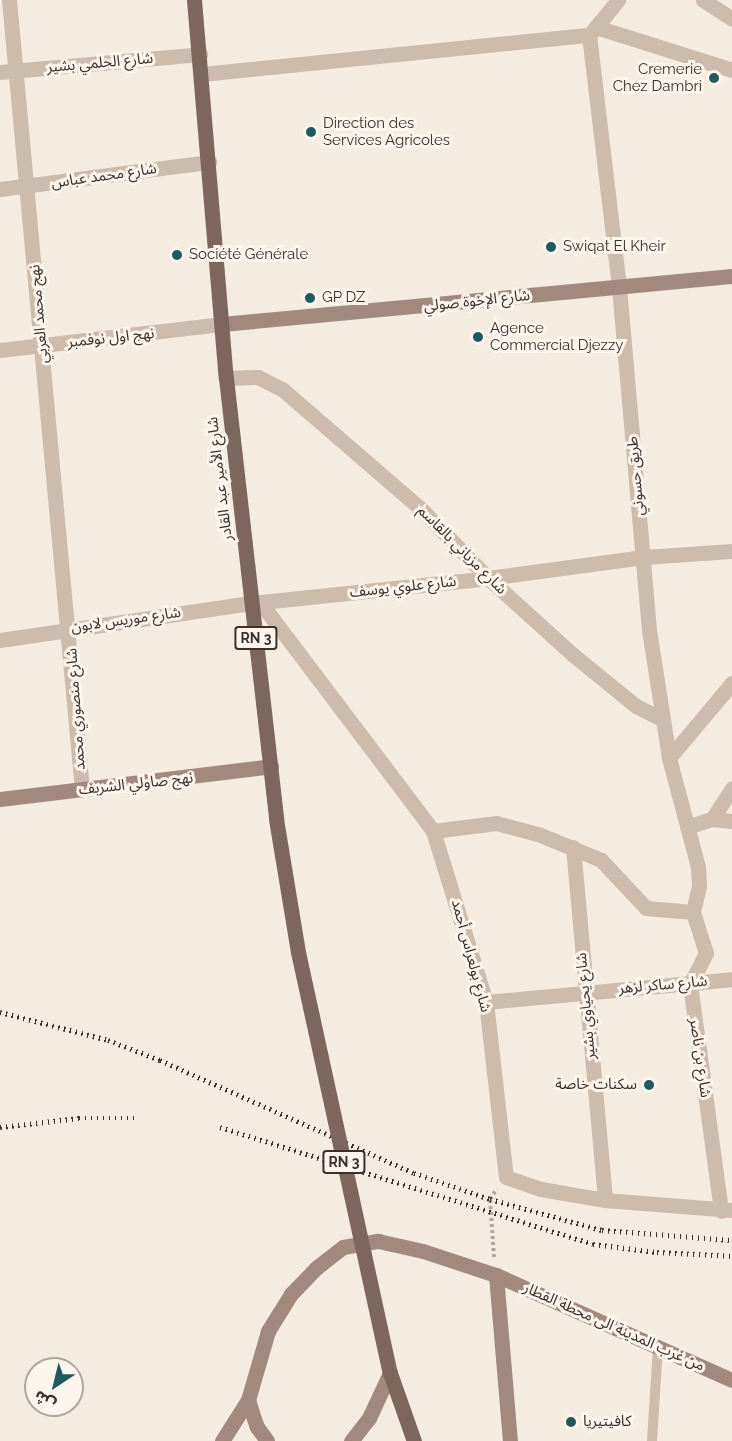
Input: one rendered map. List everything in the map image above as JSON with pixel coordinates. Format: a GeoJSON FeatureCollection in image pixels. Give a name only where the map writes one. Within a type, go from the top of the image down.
{"type":"FeatureCollection","features":[{"type":"Feature","properties":{"kind":"main road","name":"شارع الأمير عبد القادر"},"geometry":{"type":"LineString","coordinates":[[194,0],[226,378],[256,603],[270,766],[298,952],[390,1372]]}},
{"type":"Feature","properties":{"kind":"main road","name":"RN 3"},"geometry":{"type":"LineString","coordinates":[[390,1372],[414,1441]]}},
{"type":"Feature","properties":{"kind":"street","name":"نهج محمد العربي"},"geometry":{"type":"LineString","coordinates":[[9,0],[18,71],[70,627]]}},
{"type":"Feature","properties":{"kind":"street"},"geometry":{"type":"LineString","coordinates":[[593,31],[618,0]]}},
{"type":"Feature","properties":{"kind":"street"},"geometry":{"type":"LineString","coordinates":[[703,0],[732,19]]}},
{"type":"Feature","properties":{"kind":"street"},"geometry":{"type":"LineString","coordinates":[[202,74],[593,31],[732,70]]}},
{"type":"Feature","properties":{"kind":"street","name":"طريق حسوني"},"geometry":{"type":"LineString","coordinates":[[593,31],[644,557],[649,630],[669,758],[699,886],[693,912]]}},
{"type":"Feature","properties":{"kind":"street","name":"شارع الحلمي بشير"},"geometry":{"type":"LineString","coordinates":[[0,72],[200,54]]}},
{"type":"Feature","properties":{"kind":"street","name":"شارع محمد عباس"},"geometry":{"type":"LineString","coordinates":[[0,189],[209,162]]}},
{"type":"Feature","properties":{"kind":"street","name":"شارع الإخوة صولي"},"geometry":{"type":"LineString","coordinates":[[222,324],[732,276]]}},
{"type":"Feature","properties":{"kind":"street","name":"نهج اول نوفمبر"},"geometry":{"type":"LineString","coordinates":[[0,350],[222,324]]}},
{"type":"Feature","properties":{"kind":"street","name":"شارع مزياني بالقاسم"},"geometry":{"type":"LineString","coordinates":[[226,378],[258,377],[282,389],[422,510],[488,578],[636,706],[663,720]]}},
{"type":"Feature","properties":{"kind":"street","name":"شارع علوي يوسف"},"geometry":{"type":"LineString","coordinates":[[256,603],[488,578],[644,557],[732,551]]}},
{"type":"Feature","properties":{"kind":"street","name":"شارع موريس لابون"},"geometry":{"type":"LineString","coordinates":[[0,640],[70,627],[256,603]]}},
{"type":"Feature","properties":{"kind":"street","name":"شارع بولعراس أحمد"},"geometry":{"type":"LineString","coordinates":[[256,603],[433,831],[486,1002],[506,1177]]}},
{"type":"Feature","properties":{"kind":"street","name":"شارع منصوري محمد"},"geometry":{"type":"LineString","coordinates":[[70,627],[82,790]]}},
{"type":"Feature","properties":{"kind":"street"},"geometry":{"type":"LineString","coordinates":[[669,758],[732,683]]}},
{"type":"Feature","properties":{"kind":"street","name":"نهج صاولي الشربف"},"geometry":{"type":"LineString","coordinates":[[0,800],[270,766]]}},
{"type":"Feature","properties":{"kind":"street"},"geometry":{"type":"LineString","coordinates":[[712,819],[732,788]]}},
{"type":"Feature","properties":{"kind":"street"},"geometry":{"type":"LineString","coordinates":[[687,827],[712,819],[732,821]]}},
{"type":"Feature","properties":{"kind":"street"},"geometry":{"type":"LineString","coordinates":[[433,831],[496,824],[573,846],[601,860],[646,908],[693,912],[706,953],[690,984]]}},
{"type":"Feature","properties":{"kind":"street","name":"شارع يحياوي بشير"},"geometry":{"type":"LineString","coordinates":[[573,846],[584,991],[605,1200]]}},
{"type":"Feature","properties":{"kind":"street","name":"شارع ساكر لزهر"},"geometry":{"type":"LineString","coordinates":[[486,1002],[584,991],[732,979]]}},
{"type":"Feature","properties":{"kind":"street","name":"شارع بن ناصر"},"geometry":{"type":"LineString","coordinates":[[690,984],[727,1211]]}},
{"type":"Feature","properties":{"kind":"street"},"geometry":{"type":"LineString","coordinates":[[506,1177],[542,1189],[605,1200],[727,1211]]}},
{"type":"Feature","properties":{"kind":"street","name":"من غرب المدينة الى محطة القطار"},"geometry":{"type":"LineString","coordinates":[[248,1400],[257,1362],[280,1312],[316,1268],[344,1247],[378,1241],[423,1251],[496,1275],[658,1345],[731,1382]]}},
{"type":"Feature","properties":{"kind":"street"},"geometry":{"type":"LineString","coordinates":[[496,1275],[510,1441]]}},
{"type":"Feature","properties":{"kind":"street"},"geometry":{"type":"LineString","coordinates":[[351,1441],[369,1418],[390,1372]]}},
{"type":"Feature","properties":{"kind":"street"},"geometry":{"type":"LineString","coordinates":[[222,1441],[248,1400]]}},
{"type":"Feature","properties":{"kind":"street"},"geometry":{"type":"LineString","coordinates":[[248,1400],[257,1427],[267,1441]]}},
{"type":"Feature","properties":{"kind":"lane"},"geometry":{"type":"LineString","coordinates":[[652,1441],[658,1345]]}},
{"type":"Feature","properties":{"kind":"path"},"geometry":{"type":"LineString","coordinates":[[496,1275],[490,1199],[506,1177]]}},
{"type":"Feature","properties":{"kind":"railway"},"geometry":{"type":"LineString","coordinates":[[0,1012],[108,1040],[160,1060],[414,1173],[490,1199],[602,1230],[732,1240]]}},
{"type":"Feature","properties":{"kind":"railway"},"geometry":{"type":"LineString","coordinates":[[0,1127],[79,1118],[139,1118]]}},
{"type":"Feature","properties":{"kind":"railway"},"geometry":{"type":"LineString","coordinates":[[220,1127],[593,1244],[657,1252],[732,1256]]}},
{"type":"Feature","properties":{"kind":"place","name":"Cremerie Chez Dambri"},"geometry":{"type":"Point","coordinates":[714,78]}},
{"type":"Feature","properties":{"kind":"place","name":"Direction des Services Agricoles"},"geometry":{"type":"Point","coordinates":[311,132]}},
{"type":"Feature","properties":{"kind":"place","name":"Swiqat El Kheir"},"geometry":{"type":"Point","coordinates":[551,247]}},
{"type":"Feature","properties":{"kind":"place","name":"Société Générale"},"geometry":{"type":"Point","coordinates":[177,255]}},
{"type":"Feature","properties":{"kind":"place","name":"GP DZ"},"geometry":{"type":"Point","coordinates":[310,298]}},
{"type":"Feature","properties":{"kind":"place","name":"Agence Commercial Djezzy"},"geometry":{"type":"Point","coordinates":[478,337]}},
{"type":"Feature","properties":{"kind":"place","name":"سكنات خاصة"},"geometry":{"type":"Point","coordinates":[649,1085]}},
{"type":"Feature","properties":{"kind":"place","name":"كافيتيريا"},"geometry":{"type":"Point","coordinates":[571,1422]}}]}
